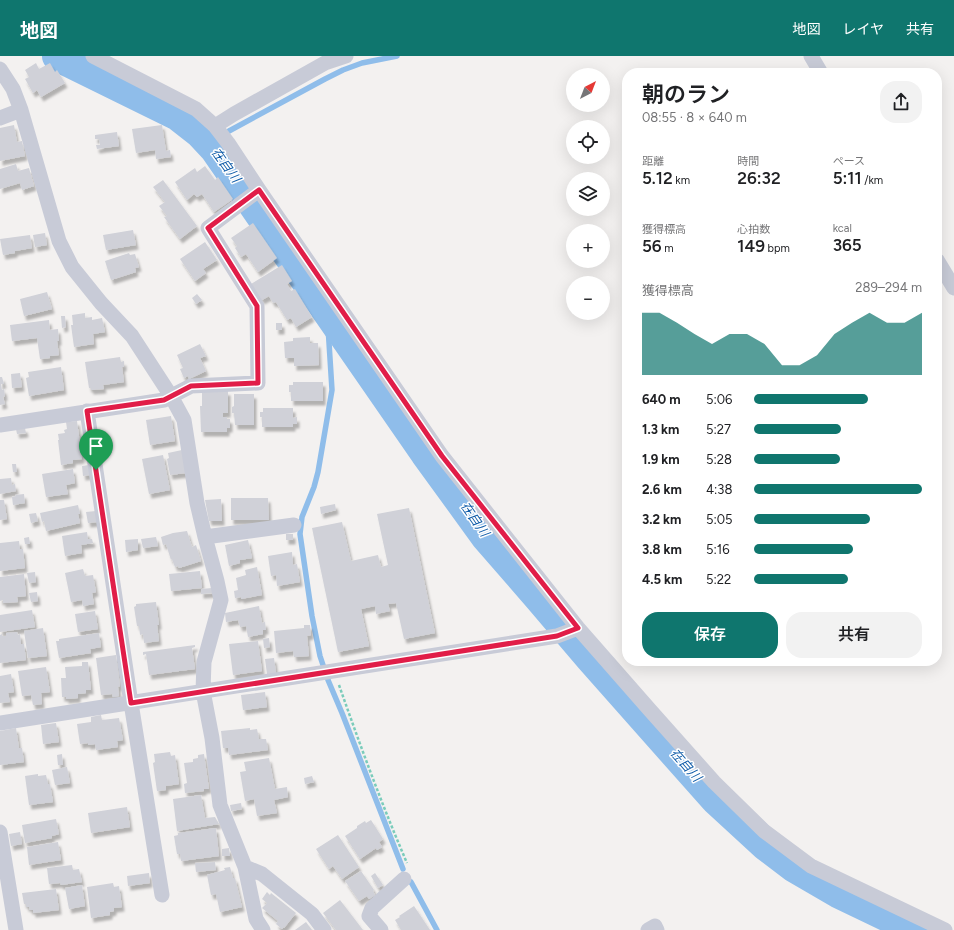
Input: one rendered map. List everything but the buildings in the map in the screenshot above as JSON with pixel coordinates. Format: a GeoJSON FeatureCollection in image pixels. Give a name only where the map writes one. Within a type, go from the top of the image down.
{"type":"FeatureCollection","features":[{"type":"Feature","properties":{"kind":"street"},"geometry":{"type":"LineString","coordinates":[[93,56],[196,109],[215,126],[442,456],[578,628],[714,782],[764,831],[811,866],[945,930]]}},
{"type":"Feature","properties":{"kind":"street"},"geometry":{"type":"LineString","coordinates":[[215,126],[325,63],[346,56]]}},
{"type":"Feature","properties":{"kind":"street"},"geometry":{"type":"LineString","coordinates":[[811,56],[818,68]]}},
{"type":"Feature","properties":{"kind":"street"},"geometry":{"type":"LineString","coordinates":[[0,69],[13,89],[21,110],[59,241],[72,267],[101,303],[132,336],[171,396],[184,420],[196,503],[218,581],[221,600],[204,662],[203,691],[212,738],[220,805],[245,867],[256,926]]}},
{"type":"Feature","properties":{"kind":"street"},"geometry":{"type":"LineString","coordinates":[[0,118],[21,110]]}},
{"type":"Feature","properties":{"kind":"street"},"geometry":{"type":"LineString","coordinates":[[0,424],[164,400],[191,386],[258,383],[257,306],[208,228],[259,190]]}},
{"type":"Feature","properties":{"kind":"street"},"geometry":{"type":"LineString","coordinates":[[942,268],[954,288]]}},
{"type":"Feature","properties":{"kind":"street"},"geometry":{"type":"LineString","coordinates":[[87,411],[131,703],[162,895]]}},
{"type":"Feature","properties":{"kind":"street"},"geometry":{"type":"LineString","coordinates":[[205,537],[294,525]]}},
{"type":"Feature","properties":{"kind":"street"},"geometry":{"type":"LineString","coordinates":[[0,723],[557,636],[578,628]]}},
{"type":"Feature","properties":{"kind":"street"},"geometry":{"type":"LineString","coordinates":[[0,832],[16,930]]}},
{"type":"Feature","properties":{"kind":"street"},"geometry":{"type":"LineString","coordinates":[[245,867],[262,874],[312,914],[324,930]]}},
{"type":"Feature","properties":{"kind":"street"},"geometry":{"type":"LineString","coordinates":[[381,930],[369,916],[372,908],[404,878]]}},
{"type":"Feature","properties":{"kind":"street"},"geometry":{"type":"LineString","coordinates":[[648,930],[655,926],[657,930]]}},
{"type":"Feature","properties":{"kind":"path"},"geometry":{"type":"LineString","coordinates":[[334,671],[354,727],[410,870],[404,878]]}},
{"type":"Feature","properties":{"kind":"waterway","name":"在自川"},"geometry":{"type":"LineString","coordinates":[[58,56],[178,115],[201,133],[215,148],[426,453],[487,537],[591,658],[716,799],[766,845],[795,867],[838,892],[917,930]]}},
{"type":"Feature","properties":{"kind":"waterway"},"geometry":{"type":"LineString","coordinates":[[229,131],[343,70],[362,63],[397,56]]}},
{"type":"Feature","properties":{"kind":"waterway"},"geometry":{"type":"LineString","coordinates":[[327,311],[332,390],[318,472],[314,487],[302,517],[300,534],[312,616],[320,656],[328,680],[403,869]]}},
{"type":"Feature","properties":{"kind":"waterway"},"geometry":{"type":"LineString","coordinates":[[411,882],[437,930]]}},
{"type":"Feature","properties":{"kind":"route"},"geometry":{"type":"LineString","coordinates":[[259,190],[442,456],[578,628],[557,636],[131,703],[96,470],[87,411],[164,400],[191,386],[258,383],[257,306],[208,228],[259,190]]}}]}
